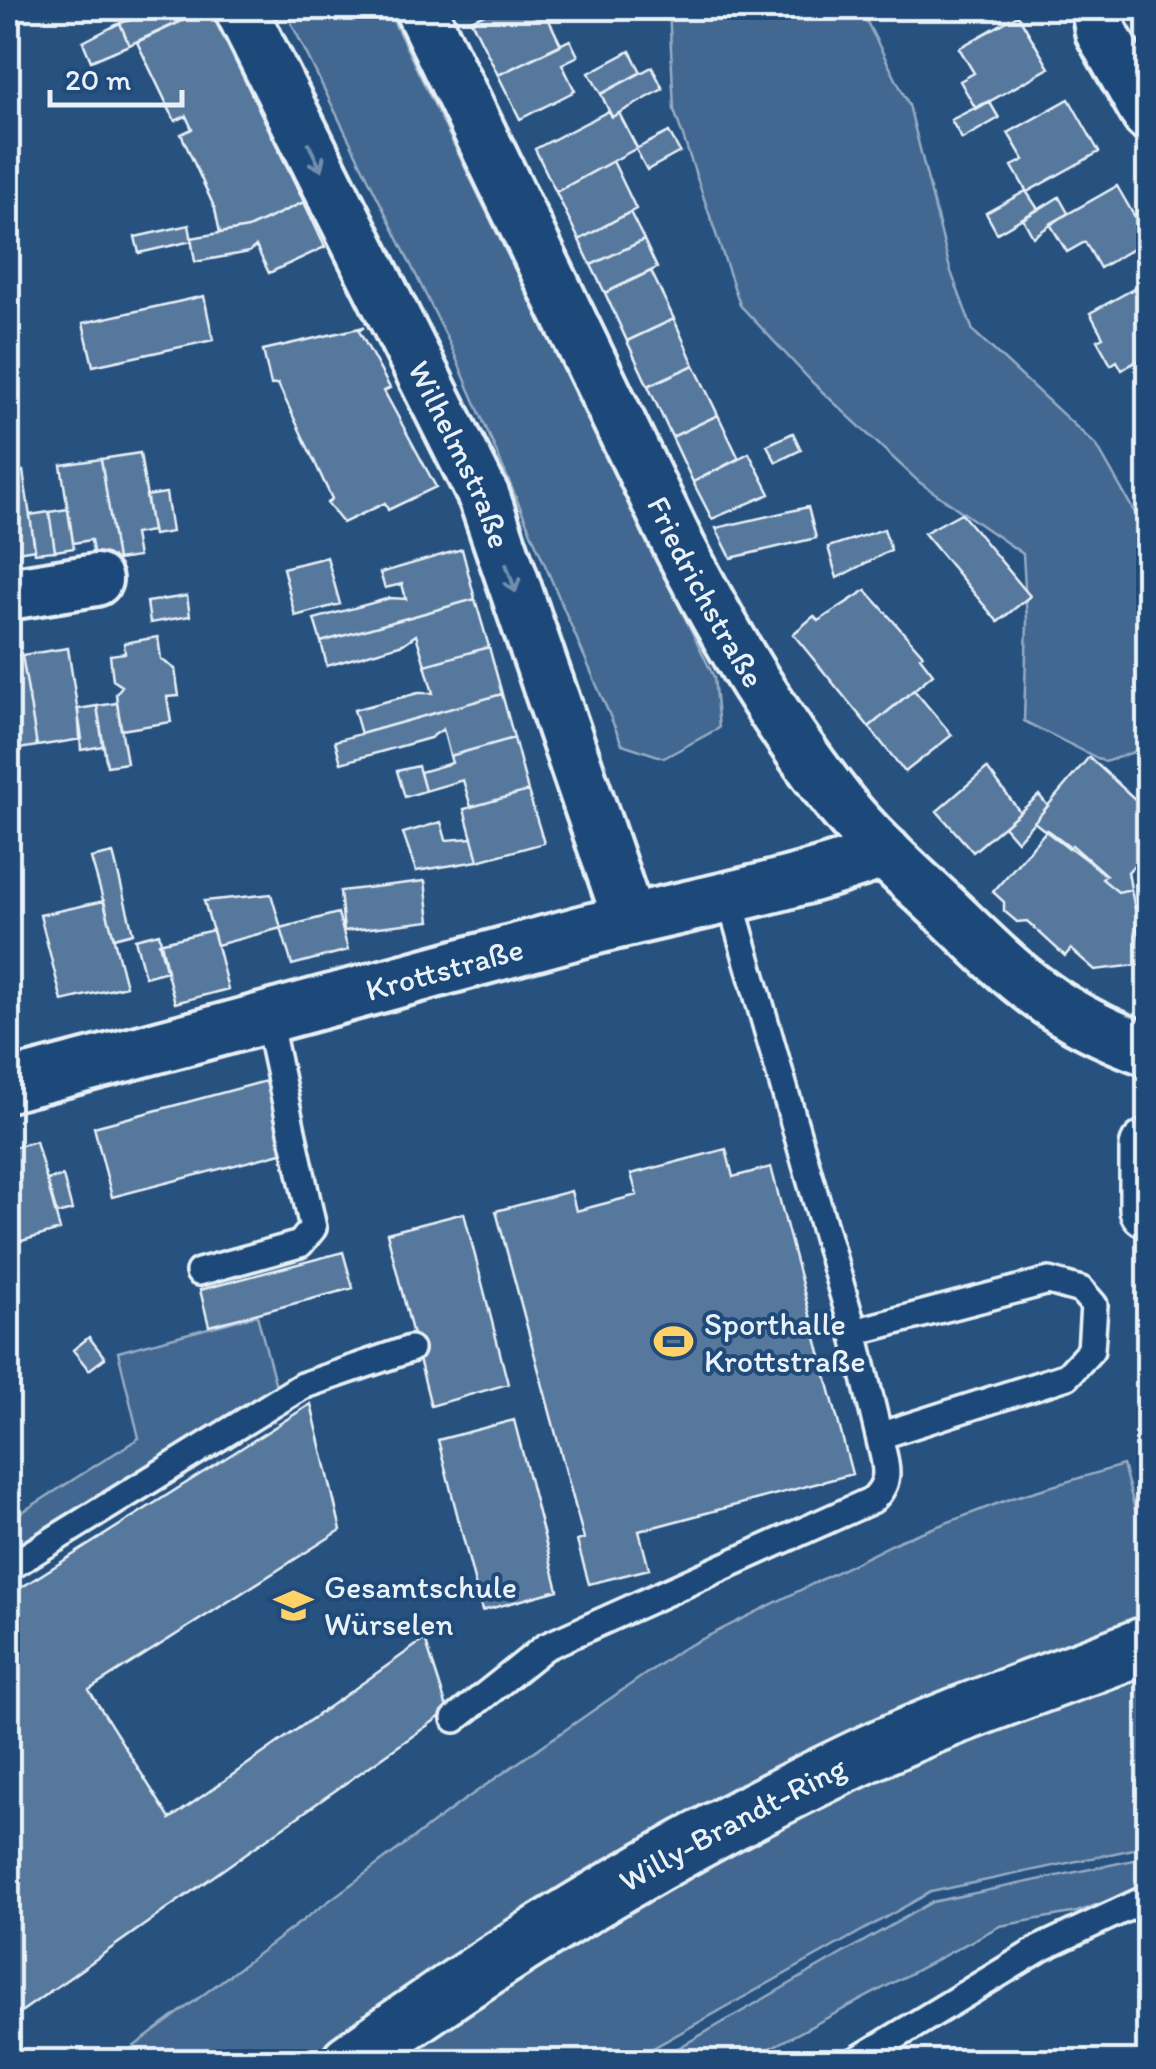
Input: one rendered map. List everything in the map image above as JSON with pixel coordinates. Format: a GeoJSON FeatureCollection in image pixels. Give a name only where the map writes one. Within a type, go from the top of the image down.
{"type":"FeatureCollection","features":[{"type":"Feature","properties":{"kind":"main road"},"geometry":{"type":"LineString","coordinates":[[1148,1148],[1148,1208]]}},
{"type":"Feature","properties":{"kind":"main road","name":"Willy-Brandt-Ring"},"geometry":{"type":"LineString","coordinates":[[349,2062],[472,1974],[638,1870],[868,1753],[1148,1644]]}},
{"type":"Feature","properties":{"kind":"street","name":"Wilhelmstraße"},"geometry":{"type":"LineString","coordinates":[[240,8],[484,497],[629,920]]}},
{"type":"Feature","properties":{"kind":"street","name":"Friedrichstraße"},"geometry":{"type":"LineString","coordinates":[[420,8],[725,634],[792,740],[885,852],[1015,977],[1090,1029],[1148,1050]]}},
{"type":"Feature","properties":{"kind":"street"},"geometry":{"type":"LineString","coordinates":[[1096,16],[1148,115]]}},
{"type":"Feature","properties":{"kind":"street"},"geometry":{"type":"LineString","coordinates":[[8,594],[96,580]]}},
{"type":"Feature","properties":{"kind":"street","name":"Krottstraße"},"geometry":{"type":"LineString","coordinates":[[8,1086],[268,1020],[629,920],[846,867],[885,852]]}},
{"type":"Feature","properties":{"kind":"lane"},"geometry":{"type":"LineString","coordinates":[[455,1719],[545,1647],[872,1500],[886,1488],[888,1477],[854,1332],[729,896]]}},
{"type":"Feature","properties":{"kind":"lane"},"geometry":{"type":"LineString","coordinates":[[199,1272],[300,1244],[313,1228],[268,1020]]}},
{"type":"Feature","properties":{"kind":"lane"},"geometry":{"type":"LineString","coordinates":[[854,1332],[1049,1280],[1081,1290],[1094,1305],[1092,1350],[1067,1376],[879,1436]]}},
{"type":"Feature","properties":{"kind":"lane"},"geometry":{"type":"LineString","coordinates":[[8,1568],[311,1381],[410,1349]]}},
{"type":"Feature","properties":{"kind":"lane"},"geometry":{"type":"LineString","coordinates":[[854,2062],[1042,1948],[1148,1898]]}},
{"type":"Feature","properties":{"kind":"shaded area"},"geometry":{"type":"Polygon","coordinates":[[[284,8],[387,8],[714,677],[719,728],[664,758],[622,744],[450,344],[284,8]]]}},
{"type":"Feature","properties":{"kind":"shaded area"},"geometry":{"type":"Polygon","coordinates":[[[669,8],[860,8],[909,105],[950,269],[973,331],[1097,446],[1148,536],[1148,747],[1105,762],[1024,721],[1027,621],[1023,554],[919,482],[813,383],[740,305],[674,110],[669,8]]]}},
{"type":"Feature","properties":{"kind":"shaded area"},"geometry":{"type":"Polygon","coordinates":[[[257,1315],[276,1386],[8,1550],[8,1521],[139,1438],[118,1352],[257,1315]]]}},
{"type":"Feature","properties":{"kind":"shaded area"},"geometry":{"type":"Polygon","coordinates":[[[1123,1465],[1148,1557],[1148,1846],[931,1892],[630,2061],[113,2062],[460,1803],[680,1650],[901,1540],[1012,1498],[1123,1465]]]}},
{"type":"Feature","properties":{"kind":"shaded area"},"geometry":{"type":"Polygon","coordinates":[[[1148,1857],[1148,1886],[1077,1912],[1000,1926],[746,2061],[654,2062],[932,1902],[1148,1857]]]}},
{"type":"Feature","properties":{"kind":"building"},"geometry":{"type":"Polygon","coordinates":[[[144,8],[210,8],[129,45],[120,23],[148,15],[144,8]]]}},
{"type":"Feature","properties":{"kind":"building"},"geometry":{"type":"Polygon","coordinates":[[[210,8],[304,202],[248,228],[220,233],[215,209],[181,134],[192,129],[186,116],[175,121],[137,42],[210,8]]]}},
{"type":"Feature","properties":{"kind":"building"},"geometry":{"type":"Polygon","coordinates":[[[498,8],[543,8],[561,45],[498,75],[471,20],[498,8]]]}},
{"type":"Feature","properties":{"kind":"building"},"geometry":{"type":"Polygon","coordinates":[[[1018,15],[1049,68],[976,109],[960,81],[974,73],[959,48],[1018,15]]]}},
{"type":"Feature","properties":{"kind":"building"},"geometry":{"type":"Polygon","coordinates":[[[120,23],[129,45],[91,61],[83,42],[120,23]]]}},
{"type":"Feature","properties":{"kind":"building"},"geometry":{"type":"Polygon","coordinates":[[[570,40],[578,56],[562,64],[575,91],[520,119],[498,75],[570,40]]]}},
{"type":"Feature","properties":{"kind":"building"},"geometry":{"type":"Polygon","coordinates":[[[630,51],[641,72],[601,94],[589,73],[630,51]]]}},
{"type":"Feature","properties":{"kind":"building"},"geometry":{"type":"Polygon","coordinates":[[[652,67],[663,89],[612,117],[601,94],[652,67]]]}},
{"type":"Feature","properties":{"kind":"building"},"geometry":{"type":"Polygon","coordinates":[[[1069,99],[1099,152],[1027,192],[1012,166],[1024,160],[1008,133],[1069,99]]]}},
{"type":"Feature","properties":{"kind":"building"},"geometry":{"type":"Polygon","coordinates":[[[989,101],[999,118],[962,139],[951,120],[989,101]]]}},
{"type":"Feature","properties":{"kind":"building"},"geometry":{"type":"Polygon","coordinates":[[[609,111],[612,117],[619,113],[637,148],[556,192],[535,149],[609,111]]]}},
{"type":"Feature","properties":{"kind":"building"},"geometry":{"type":"Polygon","coordinates":[[[669,132],[680,152],[647,170],[636,149],[669,132]]]}},
{"type":"Feature","properties":{"kind":"building"},"geometry":{"type":"Polygon","coordinates":[[[613,161],[636,209],[579,240],[556,192],[613,161]]]}},
{"type":"Feature","properties":{"kind":"building"},"geometry":{"type":"Polygon","coordinates":[[[1117,186],[1148,240],[1100,268],[1085,242],[1067,252],[1050,224],[1117,186]]]}},
{"type":"Feature","properties":{"kind":"building"},"geometry":{"type":"Polygon","coordinates":[[[1026,191],[1038,209],[997,233],[986,213],[1026,191]]]}},
{"type":"Feature","properties":{"kind":"building"},"geometry":{"type":"Polygon","coordinates":[[[1059,197],[1068,213],[1033,237],[1023,219],[1059,197]]]}},
{"type":"Feature","properties":{"kind":"building"},"geometry":{"type":"Polygon","coordinates":[[[304,202],[325,247],[269,273],[256,246],[249,252],[195,262],[191,238],[248,228],[304,202]]]}},
{"type":"Feature","properties":{"kind":"building"},"geometry":{"type":"Polygon","coordinates":[[[630,212],[644,240],[591,265],[579,240],[630,212]]]}},
{"type":"Feature","properties":{"kind":"building"},"geometry":{"type":"Polygon","coordinates":[[[189,225],[192,241],[139,253],[135,237],[189,225]]]}},
{"type":"Feature","properties":{"kind":"building"},"geometry":{"type":"Polygon","coordinates":[[[644,240],[657,268],[605,293],[591,265],[644,240]]]}},
{"type":"Feature","properties":{"kind":"building"},"geometry":{"type":"Polygon","coordinates":[[[651,271],[674,319],[627,341],[605,293],[651,271]]]}},
{"type":"Feature","properties":{"kind":"building"},"geometry":{"type":"Polygon","coordinates":[[[1148,281],[1148,354],[1122,370],[1117,361],[1111,365],[1097,340],[1103,337],[1090,313],[1148,281]]]}},
{"type":"Feature","properties":{"kind":"building"},"geometry":{"type":"Polygon","coordinates":[[[204,296],[213,340],[93,366],[83,323],[204,296]]]}},
{"type":"Feature","properties":{"kind":"building"},"geometry":{"type":"Polygon","coordinates":[[[674,319],[694,365],[648,386],[627,341],[674,319]]]}},
{"type":"Feature","properties":{"kind":"building"},"geometry":{"type":"Polygon","coordinates":[[[364,327],[359,331],[390,388],[384,391],[436,487],[388,510],[385,503],[343,523],[327,503],[332,499],[278,384],[271,385],[263,350],[364,327]]]}},
{"type":"Feature","properties":{"kind":"building"},"geometry":{"type":"Polygon","coordinates":[[[694,365],[718,415],[672,437],[648,386],[694,365]]]}},
{"type":"Feature","properties":{"kind":"building"},"geometry":{"type":"Polygon","coordinates":[[[718,415],[739,459],[693,482],[672,437],[718,415]]]}},
{"type":"Feature","properties":{"kind":"building"},"geometry":{"type":"Polygon","coordinates":[[[793,433],[801,450],[776,462],[767,445],[793,433]]]}},
{"type":"Feature","properties":{"kind":"building"},"geometry":{"type":"Polygon","coordinates":[[[140,453],[152,531],[134,534],[138,557],[117,560],[101,459],[140,453]]]}},
{"type":"Feature","properties":{"kind":"building"},"geometry":{"type":"Polygon","coordinates":[[[749,453],[770,494],[712,519],[693,482],[749,453]]]}},
{"type":"Feature","properties":{"kind":"building"},"geometry":{"type":"Polygon","coordinates":[[[101,459],[117,560],[95,564],[91,540],[73,543],[61,465],[101,459]]]}},
{"type":"Feature","properties":{"kind":"building"},"geometry":{"type":"Polygon","coordinates":[[[23,471],[35,549],[17,552],[21,575],[8,577],[8,474],[23,471]]]}},
{"type":"Feature","properties":{"kind":"building"},"geometry":{"type":"Polygon","coordinates":[[[166,493],[172,532],[153,535],[146,496],[166,493]]]}},
{"type":"Feature","properties":{"kind":"building"},"geometry":{"type":"Polygon","coordinates":[[[808,507],[816,538],[731,558],[716,528],[808,507]]]}},
{"type":"Feature","properties":{"kind":"building"},"geometry":{"type":"Polygon","coordinates":[[[68,509],[74,548],[55,551],[49,512],[68,509]]]}},
{"type":"Feature","properties":{"kind":"building"},"geometry":{"type":"Polygon","coordinates":[[[49,512],[55,551],[35,553],[30,515],[49,512]]]}},
{"type":"Feature","properties":{"kind":"building"},"geometry":{"type":"Polygon","coordinates":[[[961,513],[1030,596],[998,622],[924,533],[961,513]]]}},
{"type":"Feature","properties":{"kind":"building"},"geometry":{"type":"Polygon","coordinates":[[[884,529],[891,550],[837,578],[828,547],[884,529]]]}},
{"type":"Feature","properties":{"kind":"building"},"geometry":{"type":"Polygon","coordinates":[[[462,549],[475,599],[321,642],[314,619],[390,598],[406,599],[402,584],[385,588],[380,573],[462,549]]]}},
{"type":"Feature","properties":{"kind":"building"},"geometry":{"type":"Polygon","coordinates":[[[327,557],[340,604],[295,616],[283,568],[327,557]]]}},
{"type":"Feature","properties":{"kind":"building"},"geometry":{"type":"Polygon","coordinates":[[[866,590],[923,655],[920,657],[933,674],[869,727],[793,634],[814,616],[818,621],[866,590]]]}},
{"type":"Feature","properties":{"kind":"building"},"geometry":{"type":"Polygon","coordinates":[[[187,596],[190,616],[150,623],[147,602],[187,596]]]}},
{"type":"Feature","properties":{"kind":"building"},"geometry":{"type":"Polygon","coordinates":[[[475,599],[489,647],[425,665],[416,635],[403,644],[327,666],[321,642],[475,599]]]}},
{"type":"Feature","properties":{"kind":"building"},"geometry":{"type":"Polygon","coordinates":[[[158,637],[161,659],[175,669],[179,696],[167,697],[171,722],[121,730],[116,694],[122,686],[113,680],[110,655],[125,653],[124,643],[158,637]]]}},
{"type":"Feature","properties":{"kind":"building"},"geometry":{"type":"Polygon","coordinates":[[[489,647],[502,694],[361,734],[354,710],[418,693],[433,693],[425,665],[489,647]]]}},
{"type":"Feature","properties":{"kind":"building"},"geometry":{"type":"Polygon","coordinates":[[[68,648],[82,739],[37,746],[22,655],[68,648]]]}},
{"type":"Feature","properties":{"kind":"building"},"geometry":{"type":"Polygon","coordinates":[[[22,655],[37,746],[8,751],[8,657],[22,655]]]}},
{"type":"Feature","properties":{"kind":"building"},"geometry":{"type":"Polygon","coordinates":[[[914,690],[952,735],[905,772],[869,727],[914,690]]]}},
{"type":"Feature","properties":{"kind":"building"},"geometry":{"type":"Polygon","coordinates":[[[502,694],[514,738],[450,756],[443,729],[430,738],[341,763],[335,741],[502,694]]]}},
{"type":"Feature","properties":{"kind":"building"},"geometry":{"type":"Polygon","coordinates":[[[117,703],[127,763],[107,766],[97,706],[117,703]]]}},
{"type":"Feature","properties":{"kind":"building"},"geometry":{"type":"Polygon","coordinates":[[[97,706],[103,746],[81,750],[78,709],[97,706]]]}},
{"type":"Feature","properties":{"kind":"building"},"geometry":{"type":"Polygon","coordinates":[[[514,738],[528,791],[471,807],[463,780],[425,791],[420,772],[452,763],[450,756],[514,738]]]}},
{"type":"Feature","properties":{"kind":"building"},"geometry":{"type":"Polygon","coordinates":[[[1089,757],[1148,811],[1148,850],[1128,872],[1131,889],[1118,892],[1102,879],[1106,875],[1072,845],[1069,849],[1034,822],[1089,757]]]}},
{"type":"Feature","properties":{"kind":"building"},"geometry":{"type":"Polygon","coordinates":[[[418,766],[425,791],[405,797],[397,771],[418,766]]]}},
{"type":"Feature","properties":{"kind":"building"},"geometry":{"type":"Polygon","coordinates":[[[987,768],[1020,812],[973,852],[937,811],[987,768]]]}},
{"type":"Feature","properties":{"kind":"building"},"geometry":{"type":"Polygon","coordinates":[[[528,791],[544,843],[478,861],[464,809],[528,791]]]}},
{"type":"Feature","properties":{"kind":"building"},"geometry":{"type":"Polygon","coordinates":[[[1039,795],[1048,806],[1017,841],[1004,826],[1039,795]]]}},
{"type":"Feature","properties":{"kind":"building"},"geometry":{"type":"Polygon","coordinates":[[[441,822],[446,840],[472,838],[478,861],[416,871],[403,833],[441,822]]]}},
{"type":"Feature","properties":{"kind":"building"},"geometry":{"type":"Polygon","coordinates":[[[1047,830],[1106,875],[1102,879],[1118,892],[1131,889],[1146,964],[1095,970],[1071,949],[1065,956],[1027,921],[1017,922],[1004,911],[1004,902],[993,892],[1047,830]]]}},
{"type":"Feature","properties":{"kind":"building"},"geometry":{"type":"Polygon","coordinates":[[[113,853],[133,933],[114,938],[91,858],[113,853]]]}},
{"type":"Feature","properties":{"kind":"building"},"geometry":{"type":"Polygon","coordinates":[[[425,881],[430,921],[344,931],[340,891],[425,881]]]}},
{"type":"Feature","properties":{"kind":"building"},"geometry":{"type":"Polygon","coordinates":[[[271,894],[281,928],[217,945],[204,901],[271,894]]]}},
{"type":"Feature","properties":{"kind":"building"},"geometry":{"type":"Polygon","coordinates":[[[104,901],[126,986],[62,1001],[40,915],[104,901]]]}},
{"type":"Feature","properties":{"kind":"building"},"geometry":{"type":"Polygon","coordinates":[[[338,913],[348,950],[292,965],[281,928],[338,913]]]}},
{"type":"Feature","properties":{"kind":"building"},"geometry":{"type":"Polygon","coordinates":[[[1148,919],[1148,980],[1137,921],[1148,919]]]}},
{"type":"Feature","properties":{"kind":"building"},"geometry":{"type":"Polygon","coordinates":[[[213,930],[228,989],[175,1003],[159,943],[213,930]]]}},
{"type":"Feature","properties":{"kind":"building"},"geometry":{"type":"Polygon","coordinates":[[[159,933],[167,971],[145,977],[135,939],[159,933]]]}},
{"type":"Feature","properties":{"kind":"building"},"geometry":{"type":"Polygon","coordinates":[[[266,1081],[285,1152],[112,1197],[94,1127],[266,1081]]]}},
{"type":"Feature","properties":{"kind":"building"},"geometry":{"type":"Polygon","coordinates":[[[36,1141],[60,1230],[11,1244],[8,1149],[36,1141]]]}},
{"type":"Feature","properties":{"kind":"building","name":"Sporthalle Krottstraße"},"geometry":{"type":"Polygon","coordinates":[[[726,1149],[733,1177],[771,1167],[852,1474],[639,1531],[649,1569],[589,1584],[577,1541],[584,1539],[496,1211],[571,1191],[576,1211],[637,1195],[631,1174],[726,1149]]]}},
{"type":"Feature","properties":{"kind":"building"},"geometry":{"type":"Polygon","coordinates":[[[63,1176],[72,1210],[57,1214],[47,1180],[63,1176]]]}},
{"type":"Feature","properties":{"kind":"building"},"geometry":{"type":"Polygon","coordinates":[[[464,1213],[508,1384],[431,1406],[387,1233],[464,1213]]]}},
{"type":"Feature","properties":{"kind":"building"},"geometry":{"type":"Polygon","coordinates":[[[8,1231],[20,1271],[8,1275],[8,1231]]]}},
{"type":"Feature","properties":{"kind":"building"},"geometry":{"type":"Polygon","coordinates":[[[343,1252],[353,1288],[209,1326],[200,1290],[343,1252]]]}},
{"type":"Feature","properties":{"kind":"building"},"geometry":{"type":"Polygon","coordinates":[[[89,1337],[105,1358],[89,1370],[73,1350],[89,1337]]]}},
{"type":"Feature","properties":{"kind":"building"},"geometry":{"type":"Polygon","coordinates":[[[311,1404],[341,1530],[89,1690],[170,1819],[425,1639],[448,1711],[8,2021],[8,1596],[311,1404]]]}},
{"type":"Feature","properties":{"kind":"building"},"geometry":{"type":"Polygon","coordinates":[[[514,1420],[558,1590],[482,1611],[438,1440],[514,1420]]]}},
{"type":"Feature","properties":{"kind":"place","name":"Sporthalle Krottstraße"},"geometry":{"type":"Point","coordinates":[674,1342]}},
{"type":"Feature","properties":{"kind":"place","name":"Gesamtschule Würselen"},"geometry":{"type":"Point","coordinates":[294,1605]}}]}
